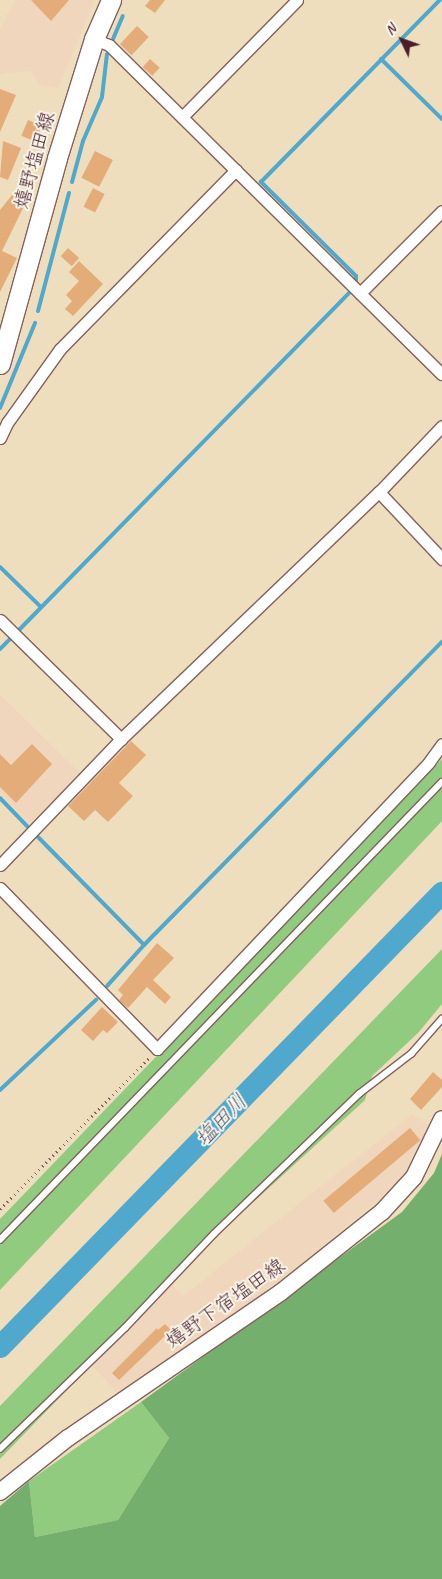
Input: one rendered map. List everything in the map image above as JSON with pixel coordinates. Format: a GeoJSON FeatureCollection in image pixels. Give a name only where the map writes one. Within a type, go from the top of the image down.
{"type":"FeatureCollection","features":[{"type":"Feature","properties":{"kind":"main road","name":"嬉野塩田線"},"geometry":{"type":"LineString","coordinates":[[0,364],[94,39],[111,0]]}},
{"type":"Feature","properties":{"kind":"main road","name":"嬉野下宿塩田線"},"geometry":{"type":"LineString","coordinates":[[0,1492],[68,1438],[280,1293],[382,1212],[414,1178],[442,1119]]}},
{"type":"Feature","properties":{"kind":"street"},"geometry":{"type":"LineString","coordinates":[[182,118],[297,0]]}},
{"type":"Feature","properties":{"kind":"street"},"geometry":{"type":"LineString","coordinates":[[94,39],[109,45],[442,374]]}},
{"type":"Feature","properties":{"kind":"street"},"geometry":{"type":"LineString","coordinates":[[0,438],[7,423],[60,349],[236,170]]}},
{"type":"Feature","properties":{"kind":"street"},"geometry":{"type":"LineString","coordinates":[[359,292],[442,211]]}},
{"type":"Feature","properties":{"kind":"street"},"geometry":{"type":"LineString","coordinates":[[0,865],[121,739],[379,492],[442,426]]}},
{"type":"Feature","properties":{"kind":"street"},"geometry":{"type":"LineString","coordinates":[[379,492],[442,559]]}},
{"type":"Feature","properties":{"kind":"street"},"geometry":{"type":"LineString","coordinates":[[0,620],[121,739]]}},
{"type":"Feature","properties":{"kind":"street"},"geometry":{"type":"LineString","coordinates":[[0,888],[157,1049],[442,744]]}},
{"type":"Feature","properties":{"kind":"lane"},"geometry":{"type":"LineString","coordinates":[[0,1240],[442,782]]}},
{"type":"Feature","properties":{"kind":"lane"},"geometry":{"type":"LineString","coordinates":[[0,1449],[125,1328],[214,1234],[359,1094],[411,1054],[442,1019]]}},
{"type":"Feature","properties":{"kind":"path"},"geometry":{"type":"LineString","coordinates":[[0,1209],[157,1049]]}},
{"type":"Feature","properties":{"kind":"shaded area"},"geometry":{"type":"Polygon","coordinates":[[[15,0],[95,0],[58,88],[40,85],[30,71],[0,74],[0,29],[15,0]]]}},
{"type":"Feature","properties":{"kind":"shaded area"},"geometry":{"type":"Polygon","coordinates":[[[0,695],[81,774],[32,825],[0,794],[0,695]]]}},
{"type":"Feature","properties":{"kind":"shaded area"},"geometry":{"type":"Polygon","coordinates":[[[412,1114],[431,1126],[410,1169],[388,1192],[274,1285],[119,1394],[91,1365],[170,1283],[183,1296],[412,1114]]]}},
{"type":"Feature","properties":{"kind":"green space"},"geometry":{"type":"Polygon","coordinates":[[[442,759],[442,821],[0,1290],[0,1219],[442,759]]]}},
{"type":"Feature","properties":{"kind":"green space"},"geometry":{"type":"Polygon","coordinates":[[[442,949],[442,1004],[418,1033],[372,1076],[365,1100],[215,1237],[0,1459],[0,1406],[442,949]]]}},
{"type":"Feature","properties":{"kind":"green space"},"geometry":{"type":"Polygon","coordinates":[[[442,1154],[442,1579],[0,1579],[0,1506],[29,1481],[35,1537],[118,1520],[169,1438],[141,1402],[402,1212],[434,1173],[442,1154]]]}},
{"type":"Feature","properties":{"kind":"green space"},"geometry":{"type":"Polygon","coordinates":[[[141,1402],[169,1438],[118,1520],[35,1537],[29,1481],[141,1402]]]}},
{"type":"Feature","properties":{"kind":"building"},"geometry":{"type":"Polygon","coordinates":[[[31,0],[69,0],[51,21],[31,0]]]}},
{"type":"Feature","properties":{"kind":"building"},"geometry":{"type":"Polygon","coordinates":[[[150,0],[165,0],[155,13],[145,6],[150,0]]]}},
{"type":"Feature","properties":{"kind":"building"},"geometry":{"type":"Polygon","coordinates":[[[137,26],[149,37],[132,55],[120,44],[137,26]]]}},
{"type":"Feature","properties":{"kind":"building"},"geometry":{"type":"Polygon","coordinates":[[[150,59],[160,68],[152,76],[143,67],[150,59]]]}},
{"type":"Feature","properties":{"kind":"building"},"geometry":{"type":"Polygon","coordinates":[[[0,89],[16,95],[0,132],[0,89]]]}},
{"type":"Feature","properties":{"kind":"building"},"geometry":{"type":"Polygon","coordinates":[[[28,120],[42,126],[35,142],[21,136],[28,120]]]}},
{"type":"Feature","properties":{"kind":"building"},"geometry":{"type":"Polygon","coordinates":[[[3,141],[21,148],[8,180],[0,177],[3,141]]]}},
{"type":"Feature","properties":{"kind":"building"},"geometry":{"type":"Polygon","coordinates":[[[95,151],[113,160],[99,187],[81,178],[95,151]]]}},
{"type":"Feature","properties":{"kind":"building"},"geometry":{"type":"Polygon","coordinates":[[[93,188],[105,194],[95,213],[83,207],[93,188]]]}},
{"type":"Feature","properties":{"kind":"building"},"geometry":{"type":"Polygon","coordinates":[[[12,195],[26,202],[2,251],[17,258],[0,292],[0,210],[12,195]]]}},
{"type":"Feature","properties":{"kind":"building"},"geometry":{"type":"Polygon","coordinates":[[[68,248],[79,258],[72,266],[61,256],[68,248]]]}},
{"type":"Feature","properties":{"kind":"building"},"geometry":{"type":"Polygon","coordinates":[[[79,261],[103,284],[73,316],[65,309],[72,301],[66,295],[79,281],[69,272],[79,261]]]}},
{"type":"Feature","properties":{"kind":"building"},"geometry":{"type":"Polygon","coordinates":[[[131,741],[146,755],[119,783],[133,796],[108,822],[95,810],[84,821],[68,806],[131,741]]]}},
{"type":"Feature","properties":{"kind":"building"},"geometry":{"type":"Polygon","coordinates":[[[32,744],[52,764],[16,803],[0,787],[0,754],[11,765],[32,744]]]}},
{"type":"Feature","properties":{"kind":"building"},"geometry":{"type":"Polygon","coordinates":[[[157,943],[174,958],[153,980],[171,997],[165,1004],[147,987],[128,1008],[119,1000],[123,995],[118,990],[157,943]]]}},
{"type":"Feature","properties":{"kind":"building"},"geometry":{"type":"Polygon","coordinates":[[[102,1007],[118,1022],[107,1033],[103,1030],[93,1041],[81,1030],[102,1007]]]}},
{"type":"Feature","properties":{"kind":"building"},"geometry":{"type":"Polygon","coordinates":[[[433,1072],[442,1080],[442,1087],[421,1110],[410,1099],[433,1072]]]}},
{"type":"Feature","properties":{"kind":"building"},"geometry":{"type":"Polygon","coordinates":[[[410,1128],[420,1140],[334,1213],[323,1201],[410,1128]]]}},
{"type":"Feature","properties":{"kind":"building"},"geometry":{"type":"Polygon","coordinates":[[[165,1324],[171,1330],[119,1380],[112,1373],[157,1328],[158,1330],[165,1324]]]}},
{"type":"Feature","properties":{"kind":"waterway"},"geometry":{"type":"LineString","coordinates":[[19,630],[356,286],[356,276],[261,182],[440,0]]}},
{"type":"Feature","properties":{"kind":"waterway"},"geometry":{"type":"LineString","coordinates":[[113,39],[123,16]]}},
{"type":"Feature","properties":{"kind":"waterway"},"geometry":{"type":"LineString","coordinates":[[72,182],[83,141],[102,97],[107,54]]}},
{"type":"Feature","properties":{"kind":"waterway"},"geometry":{"type":"LineString","coordinates":[[381,59],[442,119]]}},
{"type":"Feature","properties":{"kind":"waterway"},"geometry":{"type":"LineString","coordinates":[[38,311],[69,193]]}},
{"type":"Feature","properties":{"kind":"waterway"},"geometry":{"type":"LineString","coordinates":[[0,408],[35,323]]}},
{"type":"Feature","properties":{"kind":"waterway"},"geometry":{"type":"LineString","coordinates":[[0,567],[41,607]]}},
{"type":"Feature","properties":{"kind":"waterway"},"geometry":{"type":"LineString","coordinates":[[0,649],[11,638]]}},
{"type":"Feature","properties":{"kind":"waterway"},"geometry":{"type":"LineString","coordinates":[[144,945],[442,642]]}},
{"type":"Feature","properties":{"kind":"waterway"},"geometry":{"type":"LineString","coordinates":[[0,798],[27,826]]}},
{"type":"Feature","properties":{"kind":"waterway"},"geometry":{"type":"LineString","coordinates":[[38,837],[144,945],[107,986]]}},
{"type":"Feature","properties":{"kind":"waterway","name":"塩田川"},"geometry":{"type":"LineString","coordinates":[[0,1347],[442,893]]}},
{"type":"Feature","properties":{"kind":"waterway"},"geometry":{"type":"LineString","coordinates":[[0,1090],[96,1000]]}}]}
